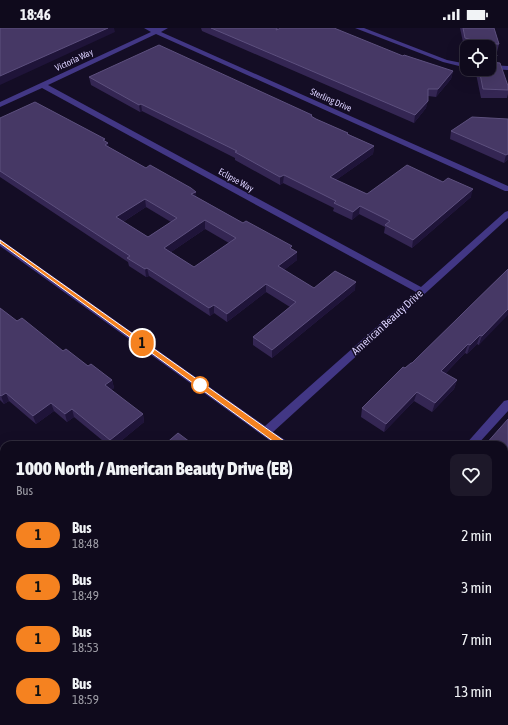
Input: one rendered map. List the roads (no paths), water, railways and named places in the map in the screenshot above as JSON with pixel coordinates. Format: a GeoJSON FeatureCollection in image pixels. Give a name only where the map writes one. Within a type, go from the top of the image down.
{"type":"FeatureCollection","features":[{"type":"Feature","properties":{"kind":"street","name":"Sterling Drive"},"geometry":{"type":"LineString","coordinates":[[148,28],[508,189]]}},
{"type":"Feature","properties":{"kind":"street","name":"Victoria Way"},"geometry":{"type":"LineString","coordinates":[[0,105],[165,28]]}},
{"type":"Feature","properties":{"kind":"street"},"geometry":{"type":"LineString","coordinates":[[358,28],[445,61],[460,64]]}},
{"type":"Feature","properties":{"kind":"street"},"geometry":{"type":"LineString","coordinates":[[496,67],[508,68]]}},
{"type":"Feature","properties":{"kind":"street","name":"Eclipse Way"},"geometry":{"type":"LineString","coordinates":[[42,86],[421,291]]}},
{"type":"Feature","properties":{"kind":"street","name":"American Beauty Drive"},"geometry":{"type":"LineString","coordinates":[[266,432],[508,214]]}},
{"type":"Feature","properties":{"kind":"street"},"geometry":{"type":"LineString","coordinates":[[0,242],[278,441]]}},
{"type":"Feature","properties":{"kind":"street"},"geometry":{"type":"LineString","coordinates":[[474,441],[506,409]]}}]}
